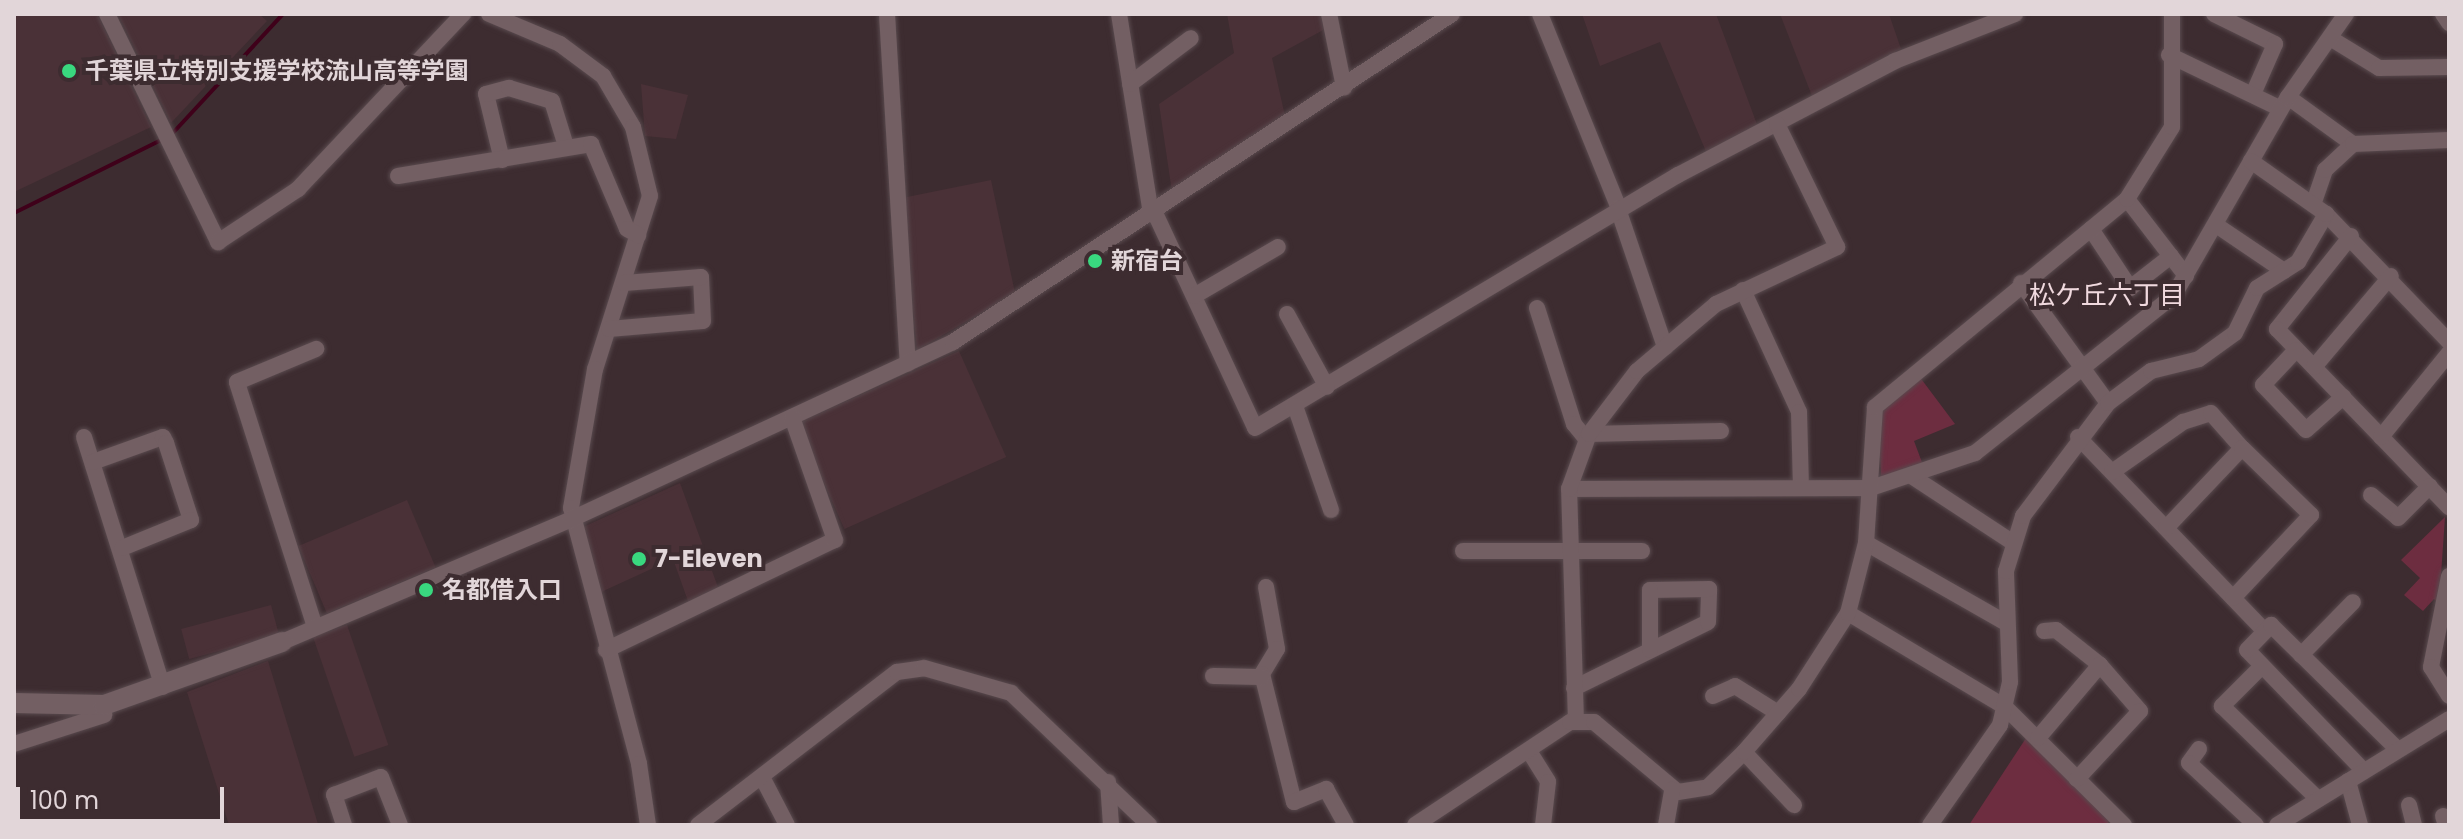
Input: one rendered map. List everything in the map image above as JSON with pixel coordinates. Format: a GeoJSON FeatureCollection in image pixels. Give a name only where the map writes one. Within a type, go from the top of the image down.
{"type":"FeatureCollection","features":[{"type":"Feature","properties":{"kind":"street"},"geometry":{"type":"LineString","coordinates":[[107,14],[218,242],[298,189],[463,14]]}},
{"type":"Feature","properties":{"kind":"street"},"geometry":{"type":"LineString","coordinates":[[489,14],[560,44],[613,87],[633,127],[650,196],[587,405],[572,519],[648,825]]}},
{"type":"Feature","properties":{"kind":"street"},"geometry":{"type":"LineString","coordinates":[[887,14],[908,363]]}},
{"type":"Feature","properties":{"kind":"street"},"geometry":{"type":"LineString","coordinates":[[1119,14],[1152,213],[1255,428],[1618,209],[1895,61],[2015,14]]}},
{"type":"Feature","properties":{"kind":"street"},"geometry":{"type":"LineString","coordinates":[[1329,14],[1344,87]]}},
{"type":"Feature","properties":{"kind":"street"},"geometry":{"type":"LineString","coordinates":[[14,703],[104,705],[163,687],[282,642],[572,519],[908,363],[991,320],[1452,14]]}},
{"type":"Feature","properties":{"kind":"street"},"geometry":{"type":"LineString","coordinates":[[1540,14],[1618,209],[1665,347]]}},
{"type":"Feature","properties":{"kind":"street"},"geometry":{"type":"LineString","coordinates":[[1415,825],[1576,722],[1594,722],[1672,790],[1708,787],[1744,752],[1778,713],[1848,613],[1866,543],[1875,407],[2021,283],[2127,199],[2172,127],[2169,55],[2172,14]]}},
{"type":"Feature","properties":{"kind":"street"},"geometry":{"type":"LineString","coordinates":[[2214,14],[2275,44],[2253,94]]}},
{"type":"Feature","properties":{"kind":"street"},"geometry":{"type":"LineString","coordinates":[[1569,489],[1871,488],[1913,477],[1975,453],[2162,308],[2186,276],[2284,103],[2346,14]]}},
{"type":"Feature","properties":{"kind":"street"},"geometry":{"type":"LineString","coordinates":[[2443,14],[2449,23]]}},
{"type":"Feature","properties":{"kind":"street"},"geometry":{"type":"LineString","coordinates":[[1130,84],[1191,38]]}},
{"type":"Feature","properties":{"kind":"street"},"geometry":{"type":"LineString","coordinates":[[2330,38],[2379,68],[2449,67]]}},
{"type":"Feature","properties":{"kind":"street"},"geometry":{"type":"LineString","coordinates":[[2169,55],[2253,94],[2284,103],[2353,144],[2449,140]]}},
{"type":"Feature","properties":{"kind":"street"},"geometry":{"type":"LineString","coordinates":[[502,160],[486,94],[509,88],[552,101],[566,146]]}},
{"type":"Feature","properties":{"kind":"street"},"geometry":{"type":"LineString","coordinates":[[1576,722],[1568,551],[1569,489],[1588,437],[1606,403],[1665,347],[1743,290],[1837,247],[1777,124]]}},
{"type":"Feature","properties":{"kind":"street"},"geometry":{"type":"LineString","coordinates":[[398,176],[591,144],[627,229],[638,235]]}},
{"type":"Feature","properties":{"kind":"street"},"geometry":{"type":"LineString","coordinates":[[1930,825],[1996,740],[2005,707],[2006,623],[2012,542],[2078,437],[2108,403],[2151,371],[2217,348],[2235,333],[2257,288],[2303,256],[2320,208],[2325,170],[2353,144]]}},
{"type":"Feature","properties":{"kind":"street"},"geometry":{"type":"LineString","coordinates":[[2251,161],[2320,208],[2351,236],[2449,342]]}},
{"type":"Feature","properties":{"kind":"street"},"geometry":{"type":"LineString","coordinates":[[2127,199],[2186,276]]}},
{"type":"Feature","properties":{"kind":"street"},"geometry":{"type":"LineString","coordinates":[[2216,225],[2284,271]]}},
{"type":"Feature","properties":{"kind":"street"},"geometry":{"type":"LineString","coordinates":[[2091,229],[2130,288],[2171,256]]}},
{"type":"Feature","properties":{"kind":"street"},"geometry":{"type":"LineString","coordinates":[[2351,236],[2278,321],[2296,350],[2442,494],[2398,518],[2371,495]]}},
{"type":"Feature","properties":{"kind":"street"},"geometry":{"type":"LineString","coordinates":[[1194,296],[1278,247]]}},
{"type":"Feature","properties":{"kind":"street"},"geometry":{"type":"LineString","coordinates":[[2314,367],[2391,276]]}},
{"type":"Feature","properties":{"kind":"street"},"geometry":{"type":"LineString","coordinates":[[609,329],[703,321],[701,277],[624,283]]}},
{"type":"Feature","properties":{"kind":"street"},"geometry":{"type":"LineString","coordinates":[[2021,283],[2108,403]]}},
{"type":"Feature","properties":{"kind":"street"},"geometry":{"type":"LineString","coordinates":[[1743,290],[1799,412],[1801,488]]}},
{"type":"Feature","properties":{"kind":"street"},"geometry":{"type":"LineString","coordinates":[[1537,308],[1574,424],[1588,437],[1721,431]]}},
{"type":"Feature","properties":{"kind":"street"},"geometry":{"type":"LineString","coordinates":[[1287,314],[1327,387]]}},
{"type":"Feature","properties":{"kind":"street"},"geometry":{"type":"LineString","coordinates":[[315,627],[237,382],[316,349]]}},
{"type":"Feature","properties":{"kind":"street"},"geometry":{"type":"LineString","coordinates":[[2296,350],[2263,385],[2295,419],[2306,430],[2343,397]]}},
{"type":"Feature","properties":{"kind":"street"},"geometry":{"type":"LineString","coordinates":[[2381,437],[2449,353]]}},
{"type":"Feature","properties":{"kind":"street"},"geometry":{"type":"LineString","coordinates":[[1295,406],[1331,510]]}},
{"type":"Feature","properties":{"kind":"street"},"geometry":{"type":"LineString","coordinates":[[2112,472],[2183,422],[2211,413],[2311,515],[2233,598]]}},
{"type":"Feature","properties":{"kind":"street"},"geometry":{"type":"LineString","coordinates":[[606,650],[835,540],[792,417]]}},
{"type":"Feature","properties":{"kind":"street"},"geometry":{"type":"LineString","coordinates":[[84,437],[122,548],[163,687]]}},
{"type":"Feature","properties":{"kind":"street"},"geometry":{"type":"LineString","coordinates":[[93,462],[163,437],[166,443],[191,520],[122,548]]}},
{"type":"Feature","properties":{"kind":"street"},"geometry":{"type":"LineString","coordinates":[[2078,437],[2265,631]]}},
{"type":"Feature","properties":{"kind":"street"},"geometry":{"type":"LineString","coordinates":[[2166,528],[2242,448]]}},
{"type":"Feature","properties":{"kind":"street"},"geometry":{"type":"LineString","coordinates":[[1913,477],[2012,542]]}},
{"type":"Feature","properties":{"kind":"street"},"geometry":{"type":"LineString","coordinates":[[1866,543],[2006,623]]}},
{"type":"Feature","properties":{"kind":"street"},"geometry":{"type":"LineString","coordinates":[[1463,551],[1642,551]]}},
{"type":"Feature","properties":{"kind":"street"},"geometry":{"type":"LineString","coordinates":[[2449,576],[2431,667],[2449,696]]}},
{"type":"Feature","properties":{"kind":"street"},"geometry":{"type":"LineString","coordinates":[[1266,587],[1277,649],[1262,677],[1294,802],[1326,789],[1346,825]]}},
{"type":"Feature","properties":{"kind":"street"},"geometry":{"type":"LineString","coordinates":[[1574,688],[1708,622],[1709,589],[1650,590],[1650,650]]}},
{"type":"Feature","properties":{"kind":"street"},"geometry":{"type":"LineString","coordinates":[[2301,655],[2353,602]]}},
{"type":"Feature","properties":{"kind":"street"},"geometry":{"type":"LineString","coordinates":[[1848,613],[2005,707],[2124,825]]}},
{"type":"Feature","properties":{"kind":"street"},"geometry":{"type":"LineString","coordinates":[[2364,771],[2247,650],[2271,625],[2398,750]]}},
{"type":"Feature","properties":{"kind":"street"},"geometry":{"type":"LineString","coordinates":[[2044,631],[2056,630],[2100,665],[2133,698],[2140,719],[2077,779]]}},
{"type":"Feature","properties":{"kind":"street"},"geometry":{"type":"LineString","coordinates":[[2038,738],[2100,665]]}},
{"type":"Feature","properties":{"kind":"street"},"geometry":{"type":"LineString","coordinates":[[2262,666],[2222,706],[2318,799]]}},
{"type":"Feature","properties":{"kind":"street"},"geometry":{"type":"LineString","coordinates":[[698,825],[897,672],[924,668],[1011,693],[1108,782],[1149,825]]}},
{"type":"Feature","properties":{"kind":"street"},"geometry":{"type":"LineString","coordinates":[[1213,676],[1262,677]]}},
{"type":"Feature","properties":{"kind":"street"},"geometry":{"type":"LineString","coordinates":[[1713,696],[1735,686],[1778,713]]}},
{"type":"Feature","properties":{"kind":"street"},"geometry":{"type":"LineString","coordinates":[[14,744],[104,715]]}},
{"type":"Feature","properties":{"kind":"street"},"geometry":{"type":"LineString","coordinates":[[2283,823],[2449,719]]}},
{"type":"Feature","properties":{"kind":"street"},"geometry":{"type":"LineString","coordinates":[[2199,749],[2189,763],[2256,825]]}},
{"type":"Feature","properties":{"kind":"street"},"geometry":{"type":"LineString","coordinates":[[1529,751],[1548,782],[1543,825]]}},
{"type":"Feature","properties":{"kind":"street"},"geometry":{"type":"LineString","coordinates":[[1744,752],[1794,805]]}},
{"type":"Feature","properties":{"kind":"street"},"geometry":{"type":"LineString","coordinates":[[344,825],[334,795],[381,777],[400,825]]}},
{"type":"Feature","properties":{"kind":"street"},"geometry":{"type":"LineString","coordinates":[[762,777],[787,825]]}},
{"type":"Feature","properties":{"kind":"street"},"geometry":{"type":"LineString","coordinates":[[2348,781],[2360,825]]}},
{"type":"Feature","properties":{"kind":"street"},"geometry":{"type":"LineString","coordinates":[[1108,782],[1111,825]]}},
{"type":"Feature","properties":{"kind":"street"},"geometry":{"type":"LineString","coordinates":[[1666,825],[1672,790]]}},
{"type":"Feature","properties":{"kind":"street"},"geometry":{"type":"LineString","coordinates":[[2409,805],[2414,825]]}},
{"type":"Feature","properties":{"kind":"shaded area","name":"千葉県立特別支援学校流山高等学園"},"geometry":{"type":"Polygon","coordinates":[[[14,14],[97,14],[151,127],[14,192],[14,14]]]}},
{"type":"Feature","properties":{"kind":"shaded area"},"geometry":{"type":"Polygon","coordinates":[[[118,14],[259,14],[267,21],[171,123],[118,14]]]}},
{"type":"Feature","properties":{"kind":"shaded area"},"geometry":{"type":"Polygon","coordinates":[[[1227,14],[1322,14],[1325,29],[1272,58],[1285,116],[1172,192],[1159,104],[1234,53],[1227,14]]]}},
{"type":"Feature","properties":{"kind":"shaded area"},"geometry":{"type":"Polygon","coordinates":[[[1582,14],[1716,14],[1758,127],[1707,154],[1660,42],[1600,66],[1582,14]]]}},
{"type":"Feature","properties":{"kind":"shaded area"},"geometry":{"type":"Polygon","coordinates":[[[1780,14],[1889,14],[1901,49],[1812,96],[1780,14]]]}},
{"type":"Feature","properties":{"kind":"shaded area"},"geometry":{"type":"Polygon","coordinates":[[[641,84],[688,95],[676,139],[645,136],[641,84]]]}},
{"type":"Feature","properties":{"kind":"shaded area"},"geometry":{"type":"Polygon","coordinates":[[[991,180],[1015,293],[917,350],[902,198],[991,180]]]}},
{"type":"Feature","properties":{"kind":"shaded area"},"geometry":{"type":"Polygon","coordinates":[[[959,351],[1006,457],[844,529],[797,423],[959,351]]]}},
{"type":"Feature","properties":{"kind":"shaded area"},"geometry":{"type":"Polygon","coordinates":[[[1919,376],[1955,424],[1914,441],[1923,465],[1881,477],[1878,416],[1919,376]]]}},
{"type":"Feature","properties":{"kind":"shaded area"},"geometry":{"type":"Polygon","coordinates":[[[680,483],[719,590],[689,604],[673,559],[599,593],[581,528],[680,483]]]}},
{"type":"Feature","properties":{"kind":"shaded area"},"geometry":{"type":"Polygon","coordinates":[[[407,500],[436,567],[327,613],[298,546],[407,500]]]}},
{"type":"Feature","properties":{"kind":"shaded area"},"geometry":{"type":"Polygon","coordinates":[[[2445,517],[2439,604],[2434,599],[2423,611],[2404,595],[2420,578],[2401,560],[2445,517]]]}},
{"type":"Feature","properties":{"kind":"shaded area"},"geometry":{"type":"Polygon","coordinates":[[[271,605],[279,635],[189,659],[181,629],[271,605]]]}},
{"type":"Feature","properties":{"kind":"shaded area"},"geometry":{"type":"Polygon","coordinates":[[[347,625],[388,745],[354,757],[313,637],[347,625]]]}},
{"type":"Feature","properties":{"kind":"shaded area"},"geometry":{"type":"Polygon","coordinates":[[[268,661],[318,824],[315,825],[229,825],[187,692],[268,661]]]}},
{"type":"Feature","properties":{"kind":"shaded area"},"geometry":{"type":"Polygon","coordinates":[[[2028,735],[2110,821],[2106,825],[1969,825],[2028,735]]]}},
{"type":"Feature","properties":{"kind":"waterway"},"geometry":{"type":"LineString","coordinates":[[171,135],[283,14]]}},
{"type":"Feature","properties":{"kind":"waterway"},"geometry":{"type":"LineString","coordinates":[[14,213],[163,139]]}},
{"type":"Feature","properties":{"kind":"place","name":"千葉県立特別支援学校流山高等学園"},"geometry":{"type":"Point","coordinates":[69,71]}},
{"type":"Feature","properties":{"kind":"place","name":"新宿台"},"geometry":{"type":"Point","coordinates":[1095,261]}},
{"type":"Feature","properties":{"kind":"place","name":"7-Eleven"},"geometry":{"type":"Point","coordinates":[639,559]}},
{"type":"Feature","properties":{"kind":"place","name":"名都借入口"},"geometry":{"type":"Point","coordinates":[426,590]}},
{"type":"Feature","properties":{"kind":"district","name":"松ケ丘六丁目"},"geometry":{"type":"Point","coordinates":[2107,296]}}]}
